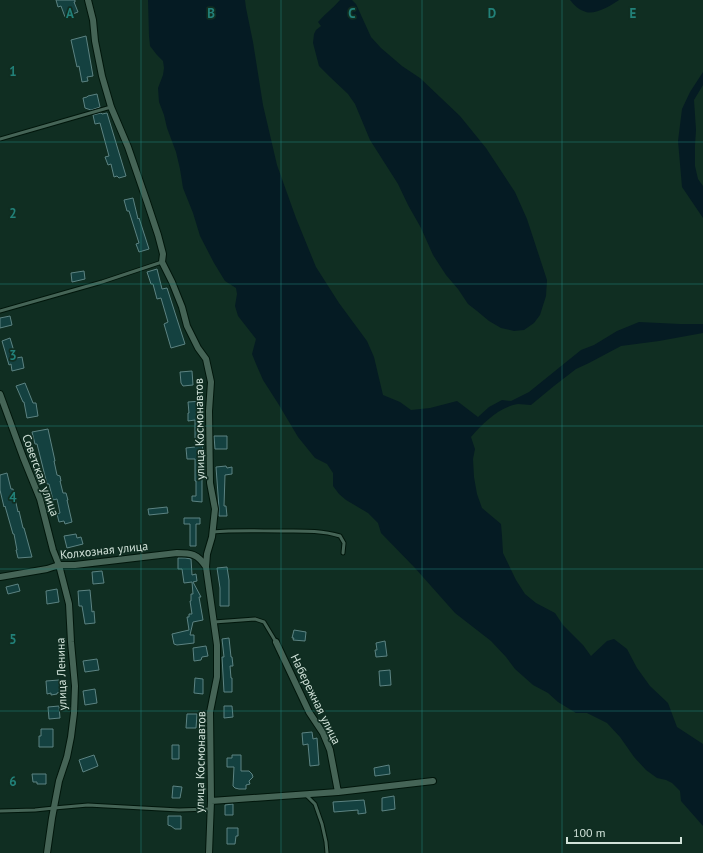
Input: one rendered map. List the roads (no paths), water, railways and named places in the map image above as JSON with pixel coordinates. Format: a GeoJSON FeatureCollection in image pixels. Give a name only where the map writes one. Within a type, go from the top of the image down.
{"type":"FeatureCollection","features":[{"type":"Feature","properties":{"kind":"street","name":"улица Космонавтов"},"geometry":{"type":"LineString","coordinates":[[88,0],[93,20],[95,41],[102,76],[111,108],[128,147],[158,235],[163,254],[162,262],[182,307],[187,326],[198,348],[206,359],[211,382],[209,411],[210,483],[215,509],[206,567],[217,645],[217,677],[210,712],[211,801],[209,853]]}},
{"type":"Feature","properties":{"kind":"street","name":"Советская улица"},"geometry":{"type":"LineString","coordinates":[[0,394],[40,499],[58,565]]}},
{"type":"Feature","properties":{"kind":"street","name":"Колхозная улица"},"geometry":{"type":"LineString","coordinates":[[0,578],[47,569],[58,565],[75,565],[177,553],[188,553],[195,555],[202,560],[206,567]]}},
{"type":"Feature","properties":{"kind":"street","name":"улица Ленина"},"geometry":{"type":"LineString","coordinates":[[47,853],[59,781],[67,757],[74,713],[74,686],[70,642],[69,604],[58,565]]}},
{"type":"Feature","properties":{"kind":"street","name":"Набережная улица"},"geometry":{"type":"LineString","coordinates":[[276,642],[309,712],[323,734],[330,750],[338,792]]}},
{"type":"Feature","properties":{"kind":"street"},"geometry":{"type":"LineString","coordinates":[[211,801],[338,792],[433,781]]}},
{"type":"Feature","properties":{"kind":"lane"},"geometry":{"type":"LineString","coordinates":[[0,139],[111,108]]}},
{"type":"Feature","properties":{"kind":"lane"},"geometry":{"type":"LineString","coordinates":[[0,311],[102,282],[162,262]]}},
{"type":"Feature","properties":{"kind":"lane"},"geometry":{"type":"LineString","coordinates":[[212,532],[234,530],[330,533],[340,536],[344,543],[342,553]]}},
{"type":"Feature","properties":{"kind":"lane"},"geometry":{"type":"LineString","coordinates":[[213,622],[255,619],[264,622],[276,642]]}},
{"type":"Feature","properties":{"kind":"lane"},"geometry":{"type":"LineString","coordinates":[[304,794],[315,804],[326,842],[327,853]]}},
{"type":"Feature","properties":{"kind":"lane"},"geometry":{"type":"LineString","coordinates":[[0,811],[35,810],[88,805],[179,810],[210,809]]}},
{"type":"Feature","properties":{"kind":"water"},"geometry":{"type":"Polygon","coordinates":[[[148,0],[245,0],[263,105],[277,165],[316,267],[339,303],[367,341],[374,357],[383,395],[400,402],[411,410],[430,408],[457,401],[478,417],[489,407],[502,400],[511,401],[529,392],[581,350],[594,345],[617,331],[639,322],[703,324],[703,333],[621,346],[576,369],[531,405],[511,405],[498,412],[486,421],[471,437],[475,449],[473,459],[477,494],[482,508],[501,524],[503,553],[516,580],[525,594],[536,603],[555,613],[563,625],[583,645],[591,656],[607,641],[614,639],[627,649],[637,668],[650,686],[668,703],[677,727],[703,744],[703,826],[681,801],[680,791],[672,783],[657,778],[646,770],[607,723],[587,713],[576,713],[558,702],[548,693],[533,685],[515,669],[491,641],[455,613],[381,533],[378,523],[368,513],[339,494],[333,486],[333,473],[327,464],[315,458],[298,437],[263,380],[252,354],[256,339],[238,316],[235,306],[237,294],[236,288],[225,281],[214,263],[200,236],[183,188],[176,152],[159,102],[158,88],[164,68],[163,61],[150,46],[148,0]]]}},
{"type":"Feature","properties":{"kind":"water"},"geometry":{"type":"Polygon","coordinates":[[[340,0],[352,0],[356,4],[371,37],[381,48],[402,66],[420,78],[460,116],[486,148],[515,192],[527,219],[547,280],[546,296],[540,315],[534,323],[524,330],[514,331],[501,328],[489,321],[468,304],[433,255],[398,184],[370,140],[355,104],[348,94],[319,66],[313,43],[314,34],[321,26],[318,22],[340,0]]]}},
{"type":"Feature","properties":{"kind":"water"},"geometry":{"type":"Polygon","coordinates":[[[570,0],[619,0],[603,9],[590,13],[579,9],[570,0]]]}},
{"type":"Feature","properties":{"kind":"water"},"geometry":{"type":"Polygon","coordinates":[[[703,72],[703,85],[694,100],[696,130],[695,166],[698,179],[703,186],[703,218],[682,187],[678,141],[682,109],[690,92],[703,72]]]}}]}
